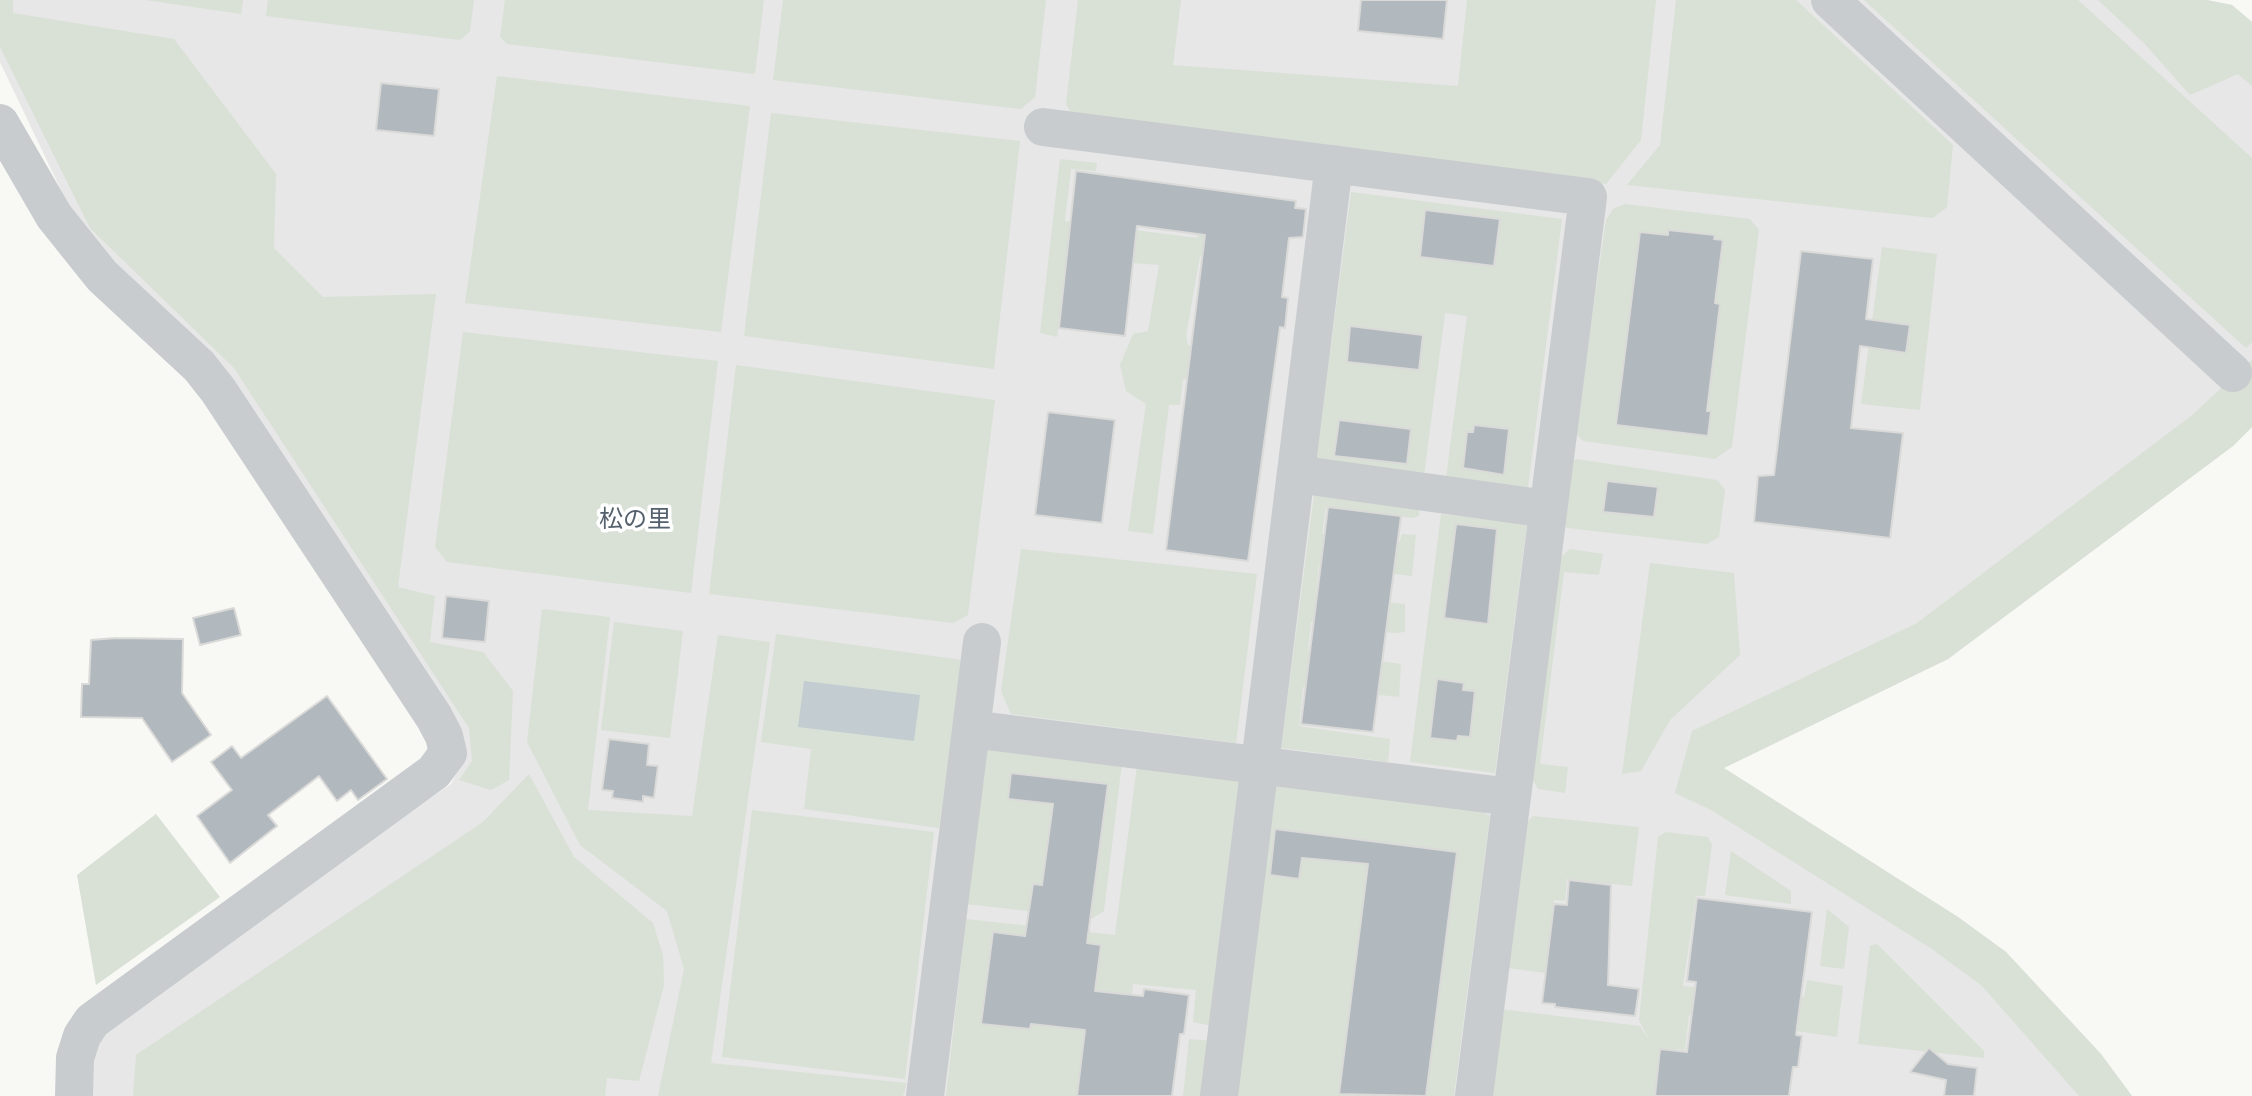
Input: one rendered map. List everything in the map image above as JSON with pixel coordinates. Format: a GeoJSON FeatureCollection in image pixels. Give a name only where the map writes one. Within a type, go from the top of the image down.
{"type":"FeatureCollection","features":[{"type":"Feature","properties":{"kind":"street"},"geometry":{"type":"LineString","coordinates":[[1830,0],[2234,373]]}},
{"type":"Feature","properties":{"kind":"street"},"geometry":{"type":"LineString","coordinates":[[0,123],[54,216],[70,236],[102,275],[147,321],[199,366],[218,390],[434,717],[444,736],[448,753],[434,772],[92,1021],[82,1036],[75,1058],[74,1096]]}},
{"type":"Feature","properties":{"kind":"street"},"geometry":{"type":"LineString","coordinates":[[1043,127],[1588,197],[1474,1096]]}},
{"type":"Feature","properties":{"kind":"street"},"geometry":{"type":"LineString","coordinates":[[1219,1096],[1334,164]]}},
{"type":"Feature","properties":{"kind":"street"},"geometry":{"type":"LineString","coordinates":[[1296,474],[1547,509]]}},
{"type":"Feature","properties":{"kind":"street"},"geometry":{"type":"LineString","coordinates":[[925,1096],[982,642]]}},
{"type":"Feature","properties":{"kind":"street"},"geometry":{"type":"LineString","coordinates":[[971,729],[1511,797]]}},
{"type":"Feature","properties":{"kind":"shaded area"},"geometry":{"type":"Polygon","coordinates":[[[0,0],[2207,0],[2232,5],[2252,22],[2252,427],[2233,446],[1948,659],[1724,768],[1958,917],[2006,952],[2101,1054],[2132,1096],[93,1096],[92,1065],[106,1023],[451,784],[466,755],[227,371],[80,230],[0,62],[0,0]]]}},
{"type":"Feature","properties":{"kind":"shaded area"},"geometry":{"type":"Polygon","coordinates":[[[0,0],[13,0],[13,13],[174,39],[276,174],[274,248],[323,297],[436,294],[398,587],[435,596],[430,642],[483,652],[513,691],[509,780],[491,790],[459,780],[472,761],[469,728],[234,368],[90,228],[0,47],[0,0]]]}},
{"type":"Feature","properties":{"kind":"shaded area"},"geometry":{"type":"Polygon","coordinates":[[[145,0],[243,0],[241,14],[145,0]]]}},
{"type":"Feature","properties":{"kind":"shaded area"},"geometry":{"type":"Polygon","coordinates":[[[268,0],[474,0],[470,31],[460,40],[266,16],[268,0]]]}},
{"type":"Feature","properties":{"kind":"shaded area"},"geometry":{"type":"Polygon","coordinates":[[[505,0],[764,0],[755,74],[507,44],[500,37],[505,0]]]}},
{"type":"Feature","properties":{"kind":"shaded area"},"geometry":{"type":"Polygon","coordinates":[[[783,0],[1046,0],[1035,97],[1021,109],[773,80],[783,0]]]}},
{"type":"Feature","properties":{"kind":"shaded area"},"geometry":{"type":"Polygon","coordinates":[[[1078,0],[1181,0],[1173,65],[1458,86],[1467,0],[1656,0],[1641,140],[1606,184],[1071,113],[1066,104],[1078,0]]]}},
{"type":"Feature","properties":{"kind":"shaded area"},"geometry":{"type":"Polygon","coordinates":[[[1676,0],[1796,0],[1953,145],[1947,207],[1933,218],[1627,185],[1660,145],[1676,0]]]}},
{"type":"Feature","properties":{"kind":"shaded area"},"geometry":{"type":"Polygon","coordinates":[[[1864,0],[2078,0],[2252,158],[2252,342],[2246,348],[1864,0]]]}},
{"type":"Feature","properties":{"kind":"shaded area"},"geometry":{"type":"Polygon","coordinates":[[[2098,0],[2207,0],[2232,5],[2252,22],[2252,86],[2238,74],[2190,95],[2144,43],[2098,0]]]}},
{"type":"Feature","properties":{"kind":"shaded area"},"geometry":{"type":"Polygon","coordinates":[[[497,76],[750,106],[721,332],[465,303],[497,76]]]}},
{"type":"Feature","properties":{"kind":"shaded area"},"geometry":{"type":"Polygon","coordinates":[[[771,113],[1020,141],[994,369],[744,336],[771,113]]]}},
{"type":"Feature","properties":{"kind":"shaded area"},"geometry":{"type":"Polygon","coordinates":[[[1060,159],[1097,163],[1096,171],[1071,169],[1065,221],[1197,238],[1200,231],[1212,231],[1210,258],[1200,256],[1186,336],[1188,345],[1206,354],[1214,381],[1183,379],[1180,405],[1169,405],[1153,534],[1128,531],[1146,404],[1126,391],[1120,365],[1133,334],[1148,331],[1159,265],[1067,258],[1057,337],[1040,333],[1060,159]]]}},
{"type":"Feature","properties":{"kind":"shaded area"},"geometry":{"type":"Polygon","coordinates":[[[1351,192],[1562,219],[1528,488],[1446,478],[1467,316],[1445,313],[1424,476],[1316,462],[1351,192]]]}},
{"type":"Feature","properties":{"kind":"shaded area"},"geometry":{"type":"Polygon","coordinates":[[[1625,204],[1750,219],[1759,230],[1732,447],[1715,459],[1583,441],[1575,433],[1606,220],[1613,209],[1625,204]]]}},
{"type":"Feature","properties":{"kind":"shaded area"},"geometry":{"type":"Polygon","coordinates":[[[1882,247],[1937,254],[1920,410],[1861,404],[1882,247]]]}},
{"type":"Feature","properties":{"kind":"shaded area"},"geometry":{"type":"Polygon","coordinates":[[[463,332],[718,361],[691,593],[447,562],[435,547],[463,332]]]}},
{"type":"Feature","properties":{"kind":"shaded area"},"geometry":{"type":"Polygon","coordinates":[[[2252,360],[2252,427],[2233,446],[1948,659],[1724,768],[1958,917],[2006,952],[2101,1054],[2132,1096],[2079,1096],[1982,986],[1932,949],[1711,810],[1675,793],[1692,731],[1917,623],[2191,416],[2252,360]]]}},
{"type":"Feature","properties":{"kind":"shaded area"},"geometry":{"type":"Polygon","coordinates":[[[736,365],[995,400],[968,615],[953,623],[709,594],[736,365]]]}},
{"type":"Feature","properties":{"kind":"shaded area"},"geometry":{"type":"Polygon","coordinates":[[[1577,459],[1717,480],[1725,490],[1719,537],[1707,544],[1567,528],[1563,521],[1570,463],[1577,459]]]}},
{"type":"Feature","properties":{"kind":"shaded area"},"geometry":{"type":"Polygon","coordinates":[[[1314,495],[1420,505],[1419,516],[1412,518],[1326,507],[1322,534],[1399,543],[1402,534],[1416,535],[1412,576],[1319,565],[1316,594],[1405,604],[1405,632],[1394,633],[1311,622],[1308,651],[1401,664],[1399,697],[1303,687],[1299,726],[1390,739],[1388,762],[1281,748],[1314,495]]]}},
{"type":"Feature","properties":{"kind":"shaded area"},"geometry":{"type":"Polygon","coordinates":[[[1441,514],[1527,524],[1495,773],[1410,762],[1441,514]]]}},
{"type":"Feature","properties":{"kind":"shaded area"},"geometry":{"type":"Polygon","coordinates":[[[1021,549],[1257,574],[1236,743],[1011,714],[1001,691],[1021,549]]]}},
{"type":"Feature","properties":{"kind":"shaded area"},"geometry":{"type":"Polygon","coordinates":[[[1570,549],[1603,554],[1599,575],[1564,572],[1540,764],[1568,767],[1565,793],[1538,789],[1528,771],[1558,559],[1570,549]]]}},
{"type":"Feature","properties":{"kind":"shaded area"},"geometry":{"type":"Polygon","coordinates":[[[1650,563],[1734,573],[1740,655],[1670,720],[1641,771],[1622,774],[1650,563]]]}},
{"type":"Feature","properties":{"kind":"shaded area"},"geometry":{"type":"Polygon","coordinates":[[[542,609],[610,617],[588,810],[692,816],[718,635],[770,642],[711,1063],[907,1083],[903,1096],[658,1096],[684,969],[667,911],[580,845],[527,742],[542,609]]]}},
{"type":"Feature","properties":{"kind":"shaded area"},"geometry":{"type":"Polygon","coordinates":[[[614,622],[683,631],[670,738],[601,730],[614,622]]]}},
{"type":"Feature","properties":{"kind":"shaded area"},"geometry":{"type":"Polygon","coordinates":[[[776,634],[962,660],[939,828],[804,809],[811,749],[761,742],[776,634]]]}},
{"type":"Feature","properties":{"kind":"shaded area"},"geometry":{"type":"Polygon","coordinates":[[[804,681],[920,695],[914,741],[798,727],[804,681]]]}},
{"type":"Feature","properties":{"kind":"shaded area"},"geometry":{"type":"Polygon","coordinates":[[[990,745],[1122,763],[1104,911],[1093,918],[965,904],[982,756],[990,745]]]}},
{"type":"Feature","properties":{"kind":"shaded area"},"geometry":{"type":"Polygon","coordinates":[[[1137,766],[1240,776],[1217,1027],[1193,1022],[1196,990],[1133,984],[1122,1096],[946,1096],[966,919],[1115,935],[1137,766]]]}},
{"type":"Feature","properties":{"kind":"shaded area"},"geometry":{"type":"Polygon","coordinates":[[[529,774],[574,857],[653,923],[663,955],[664,985],[639,1081],[607,1078],[605,1096],[133,1096],[136,1055],[483,822],[529,774]]]}},
{"type":"Feature","properties":{"kind":"shaded area"},"geometry":{"type":"Polygon","coordinates":[[[1274,784],[1478,809],[1490,816],[1454,1096],[1230,1096],[1274,784]]]}},
{"type":"Feature","properties":{"kind":"shaded area"},"geometry":{"type":"Polygon","coordinates":[[[752,810],[934,832],[905,1079],[722,1057],[752,810]]]}},
{"type":"Feature","properties":{"kind":"shaded area"},"geometry":{"type":"Polygon","coordinates":[[[156,814],[220,897],[96,985],[77,875],[156,814]]]}},
{"type":"Feature","properties":{"kind":"shaded area"},"geometry":{"type":"Polygon","coordinates":[[[1533,816],[1639,827],[1632,886],[1567,879],[1565,901],[1554,900],[1546,973],[1508,968],[1524,825],[1533,816]]]}},
{"type":"Feature","properties":{"kind":"shaded area"},"geometry":{"type":"Polygon","coordinates":[[[1666,832],[1708,837],[1712,845],[1705,896],[1696,896],[1683,986],[1804,997],[1807,980],[1843,986],[1837,1037],[1689,1015],[1685,1050],[1676,1049],[1675,1057],[1659,1057],[1654,1096],[1489,1096],[1500,1009],[1640,1026],[1650,1041],[1639,1020],[1658,837],[1666,832]]]}},
{"type":"Feature","properties":{"kind":"shaded area"},"geometry":{"type":"Polygon","coordinates":[[[1731,851],[1791,891],[1791,904],[1725,895],[1731,851]]]}},
{"type":"Feature","properties":{"kind":"shaded area"},"geometry":{"type":"Polygon","coordinates":[[[1827,909],[1849,927],[1844,969],[1820,966],[1827,909]]]}},
{"type":"Feature","properties":{"kind":"shaded area"},"geometry":{"type":"Polygon","coordinates":[[[1877,944],[1984,1051],[1984,1058],[1858,1044],[1870,946],[1877,944]]]}},
{"type":"Feature","properties":{"kind":"shaded area"},"geometry":{"type":"Polygon","coordinates":[[[1189,1039],[1214,1041],[1209,1096],[1183,1096],[1189,1039]]]}},
{"type":"Feature","properties":{"kind":"building"},"geometry":{"type":"Polygon","coordinates":[[[1361,0],[1447,0],[1443,39],[1358,31],[1361,0]]]}},
{"type":"Feature","properties":{"kind":"building"},"geometry":{"type":"Polygon","coordinates":[[[381,83],[439,89],[434,136],[376,130],[381,83]]]}},
{"type":"Feature","properties":{"kind":"building"},"geometry":{"type":"Polygon","coordinates":[[[1076,171],[1296,201],[1295,208],[1306,209],[1303,237],[1289,238],[1282,297],[1288,298],[1285,328],[1280,327],[1248,561],[1166,550],[1205,235],[1137,226],[1125,336],[1059,328],[1076,171]]]}},
{"type":"Feature","properties":{"kind":"building"},"geometry":{"type":"Polygon","coordinates":[[[1425,210],[1500,219],[1494,266],[1420,257],[1425,210]]]}},
{"type":"Feature","properties":{"kind":"building"},"geometry":{"type":"Polygon","coordinates":[[[1668,230],[1715,235],[1714,239],[1723,240],[1715,303],[1720,304],[1707,411],[1711,411],[1708,436],[1616,425],[1640,232],[1668,235],[1668,230]]]}},
{"type":"Feature","properties":{"kind":"building"},"geometry":{"type":"Polygon","coordinates":[[[1801,251],[1873,259],[1866,319],[1910,325],[1906,353],[1860,346],[1851,428],[1903,433],[1890,538],[1754,522],[1758,476],[1774,475],[1801,251]]]}},
{"type":"Feature","properties":{"kind":"building"},"geometry":{"type":"Polygon","coordinates":[[[1350,326],[1423,335],[1419,370],[1347,362],[1350,326]]]}},
{"type":"Feature","properties":{"kind":"building"},"geometry":{"type":"Polygon","coordinates":[[[1048,412],[1115,420],[1102,523],[1035,515],[1048,412]]]}},
{"type":"Feature","properties":{"kind":"building"},"geometry":{"type":"Polygon","coordinates":[[[1339,420],[1411,429],[1407,464],[1334,456],[1339,420]]]}},
{"type":"Feature","properties":{"kind":"building"},"geometry":{"type":"Polygon","coordinates":[[[1474,425],[1509,429],[1504,475],[1463,468],[1467,432],[1473,432],[1474,425]]]}},
{"type":"Feature","properties":{"kind":"building"},"geometry":{"type":"Polygon","coordinates":[[[1607,481],[1658,487],[1654,517],[1603,512],[1607,481]]]}},
{"type":"Feature","properties":{"kind":"building"},"geometry":{"type":"Polygon","coordinates":[[[1328,507],[1401,516],[1373,732],[1301,724],[1328,507]]]}},
{"type":"Feature","properties":{"kind":"building"},"geometry":{"type":"Polygon","coordinates":[[[1456,524],[1497,529],[1488,624],[1444,618],[1456,524]]]}},
{"type":"Feature","properties":{"kind":"building"},"geometry":{"type":"Polygon","coordinates":[[[446,596],[489,601],[485,642],[442,638],[446,596]]]}},
{"type":"Feature","properties":{"kind":"building"},"geometry":{"type":"Polygon","coordinates":[[[234,608],[241,635],[200,645],[193,618],[234,608]]]}},
{"type":"Feature","properties":{"kind":"building"},"geometry":{"type":"Polygon","coordinates":[[[183,639],[182,693],[211,735],[172,762],[142,718],[81,717],[82,684],[89,684],[91,640],[183,639]]]}},
{"type":"Feature","properties":{"kind":"building"},"geometry":{"type":"Polygon","coordinates":[[[1437,679],[1464,683],[1463,690],[1475,691],[1470,737],[1458,736],[1457,741],[1430,738],[1437,679]]]}},
{"type":"Feature","properties":{"kind":"building"},"geometry":{"type":"Polygon","coordinates":[[[327,696],[387,779],[358,800],[351,790],[337,801],[319,776],[268,815],[277,826],[230,863],[197,816],[232,790],[211,762],[232,746],[241,758],[327,696]]]}},
{"type":"Feature","properties":{"kind":"building"},"geometry":{"type":"Polygon","coordinates":[[[609,739],[649,744],[647,765],[658,766],[654,798],[643,796],[643,802],[612,798],[613,791],[602,790],[609,739]]]}},
{"type":"Feature","properties":{"kind":"building"},"geometry":{"type":"Polygon","coordinates":[[[1011,773],[1108,784],[1087,943],[1101,945],[1095,991],[1143,996],[1144,989],[1189,995],[1184,1034],[1180,1034],[1172,1096],[1077,1096],[1085,1030],[1031,1024],[1030,1029],[981,1024],[993,932],[1025,936],[1033,884],[1042,885],[1053,804],[1008,799],[1011,773]]]}},
{"type":"Feature","properties":{"kind":"building"},"geometry":{"type":"Polygon","coordinates":[[[1275,829],[1457,852],[1426,1096],[1339,1094],[1368,864],[1302,858],[1299,879],[1270,875],[1275,829]]]}},
{"type":"Feature","properties":{"kind":"building"},"geometry":{"type":"Polygon","coordinates":[[[1569,880],[1611,885],[1608,985],[1639,989],[1635,1016],[1555,1007],[1555,1004],[1542,1003],[1554,904],[1567,905],[1569,880]]]}},
{"type":"Feature","properties":{"kind":"building"},"geometry":{"type":"Polygon","coordinates":[[[1697,898],[1812,912],[1796,1035],[1802,1036],[1798,1067],[1793,1067],[1789,1096],[1655,1096],[1660,1049],[1687,1052],[1696,982],[1687,981],[1697,898]]]}},
{"type":"Feature","properties":{"kind":"building"},"geometry":{"type":"Polygon","coordinates":[[[1929,1048],[1948,1064],[1977,1068],[1974,1096],[1944,1096],[1946,1080],[1910,1072],[1929,1048]]]}},
{"type":"Feature","properties":{"kind":"district","name":"松の里"},"geometry":{"type":"Point","coordinates":[635,521]}}]}
